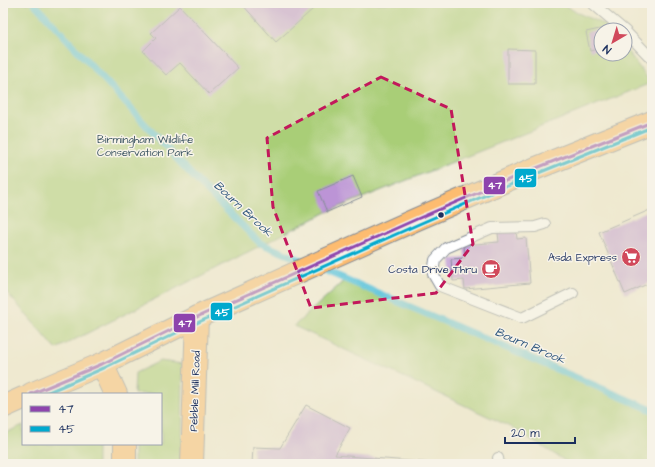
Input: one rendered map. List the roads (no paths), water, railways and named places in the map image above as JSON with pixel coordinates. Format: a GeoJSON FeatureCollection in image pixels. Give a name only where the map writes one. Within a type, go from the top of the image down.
{"type":"FeatureCollection","features":[{"type":"Feature","properties":{"kind":"main road"},"geometry":{"type":"LineString","coordinates":[[33,393],[102,364],[197,317],[328,258],[524,173],[652,122]]}},
{"type":"Feature","properties":{"kind":"main road","name":"Pebble Mill Road"},"geometry":{"type":"LineString","coordinates":[[192,464],[197,317]]}},
{"type":"Feature","properties":{"kind":"main road"},"geometry":{"type":"LineString","coordinates":[[102,364],[116,393]]}},
{"type":"Feature","properties":{"kind":"main road"},"geometry":{"type":"LineString","coordinates":[[3,407],[22,398]]}},
{"type":"Feature","properties":{"kind":"main road"},"geometry":{"type":"LineString","coordinates":[[125,464],[126,445]]}},
{"type":"Feature","properties":{"kind":"lane"},"geometry":{"type":"LineString","coordinates":[[592,3],[615,22]]}},
{"type":"Feature","properties":{"kind":"lane"},"geometry":{"type":"LineString","coordinates":[[633,39],[652,59]]}},
{"type":"Feature","properties":{"kind":"lane"},"geometry":{"type":"LineString","coordinates":[[545,224],[535,227],[492,228],[446,248],[435,260],[434,274],[440,286],[522,318],[573,293]]}},
{"type":"Feature","properties":{"kind":"waterway","name":"Bourn Brook"},"geometry":{"type":"LineString","coordinates":[[34,3],[198,182],[260,243],[308,263]]}},
{"type":"Feature","properties":{"kind":"waterway","name":"Bourn Brook"},"geometry":{"type":"LineString","coordinates":[[319,268],[652,410]]}},
{"type":"Feature","properties":{"kind":"place","name":"Asda Express"},"geometry":{"type":"Point","coordinates":[631,257]}},
{"type":"Feature","properties":{"kind":"place","name":"Costa Drive Thru"},"geometry":{"type":"Point","coordinates":[491,269]}},
{"type":"Feature","properties":{"kind":"park label","name":"Birmingham Wildlife Conservation Park"},"geometry":{"type":"Point","coordinates":[145,145]}}]}
